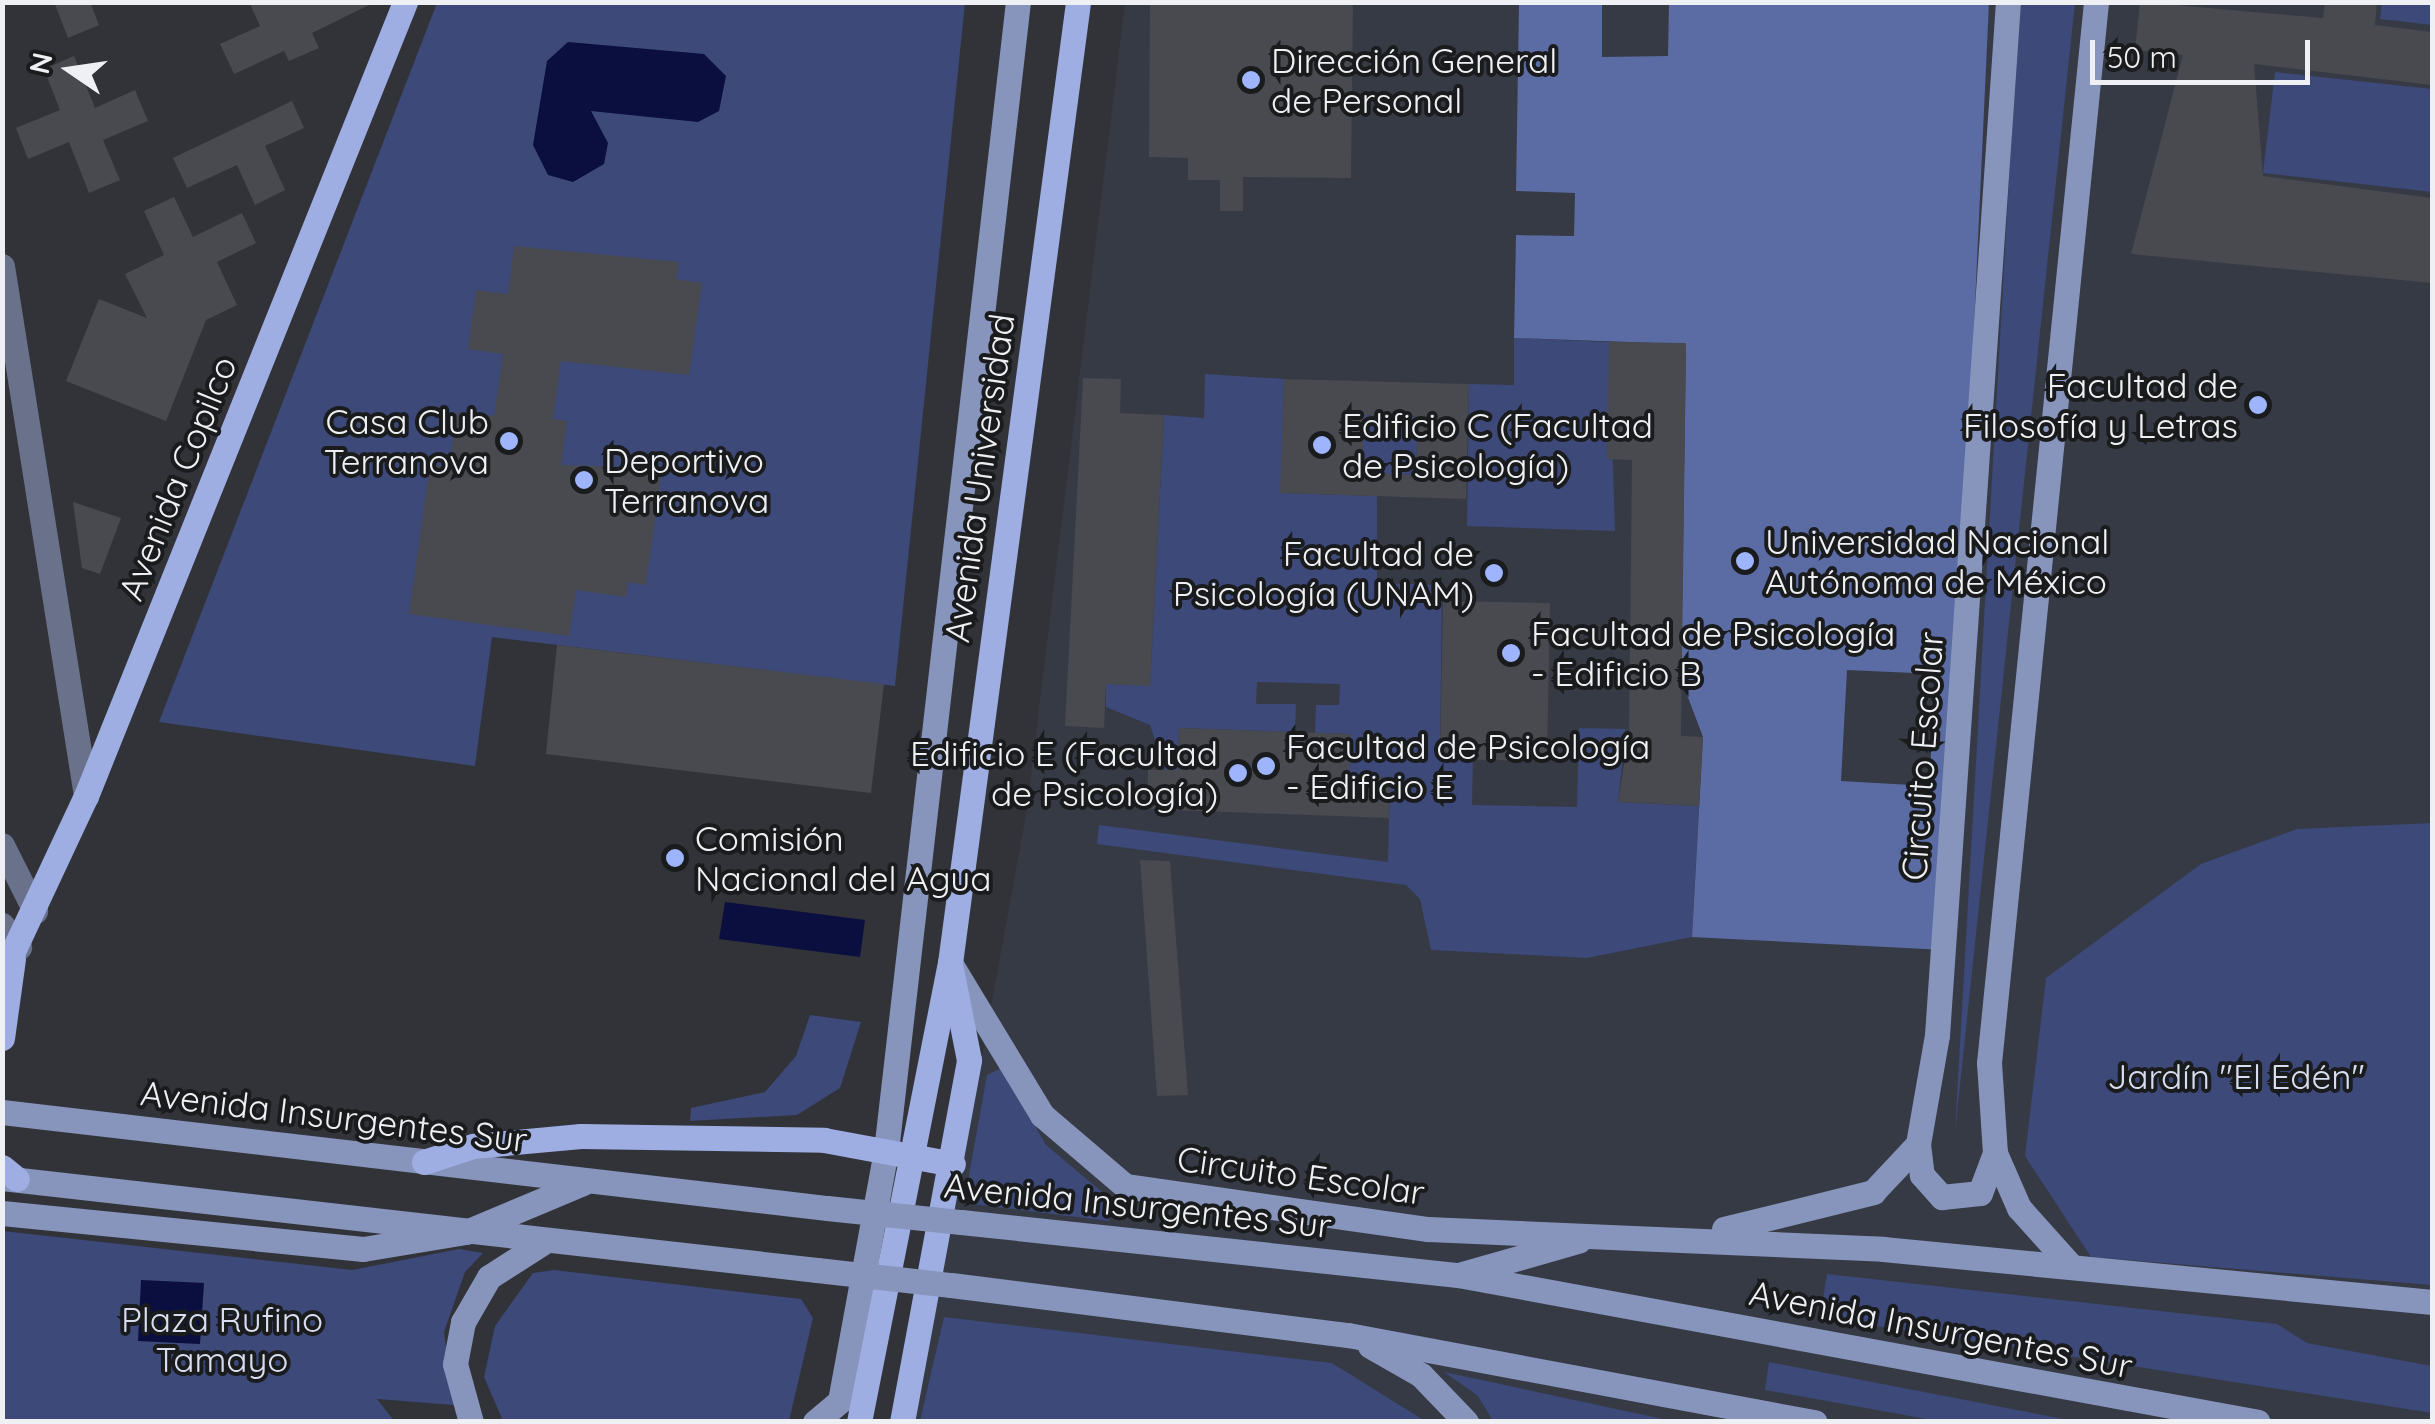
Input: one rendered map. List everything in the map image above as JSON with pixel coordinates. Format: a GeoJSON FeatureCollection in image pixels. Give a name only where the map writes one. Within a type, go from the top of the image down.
{"type":"FeatureCollection","features":[{"type":"Feature","properties":{"kind":"main road","name":"Avenida Copilco"},"geometry":{"type":"LineString","coordinates":[[2,1038],[12,960],[86,796],[404,2]]}},
{"type":"Feature","properties":{"kind":"main road"},"geometry":{"type":"LineString","coordinates":[[816,1422],[840,1400],[886,1151],[1018,2]]}},
{"type":"Feature","properties":{"kind":"main road","name":"Avenida Universidad"},"geometry":{"type":"LineString","coordinates":[[859,1422],[888,1314],[916,1158],[927,1054],[950,963],[1078,2]]}},
{"type":"Feature","properties":{"kind":"main road","name":"Circuito Escolar"},"geometry":{"type":"LineString","coordinates":[[1695,1236],[1873,1192],[1918,1144],[1938,1017],[2008,2]]}},
{"type":"Feature","properties":{"kind":"main road"},"geometry":{"type":"LineString","coordinates":[[2072,1267],[2019,1208],[1996,1153],[1990,1048],[2096,2]]}},
{"type":"Feature","properties":{"kind":"main road","name":"Avenida Universidad"},"geometry":{"type":"LineString","coordinates":[[906,1422],[926,1329],[968,1060],[950,963]]}},
{"type":"Feature","properties":{"kind":"main road","name":"Circuito Escolar"},"geometry":{"type":"LineString","coordinates":[[950,963],[1042,1115],[1125,1186],[1428,1229],[1695,1236],[2430,1302]]}},
{"type":"Feature","properties":{"kind":"main road","name":"Avenida Insurgentes Sur"},"geometry":{"type":"LineString","coordinates":[[2,1112],[583,1182],[1458,1275],[2258,1422]]}},
{"type":"Feature","properties":{"kind":"main road"},"geometry":{"type":"LineString","coordinates":[[424,1162],[473,1146],[582,1136],[824,1140],[953,1164]]}},
{"type":"Feature","properties":{"kind":"main road"},"geometry":{"type":"LineString","coordinates":[[1918,1144],[1922,1175],[1942,1197],[1980,1193],[1996,1153]]}},
{"type":"Feature","properties":{"kind":"main road"},"geometry":{"type":"LineString","coordinates":[[7,1175],[1348,1335],[1816,1422]]}},
{"type":"Feature","properties":{"kind":"main road"},"geometry":{"type":"LineString","coordinates":[[2,1212],[337,1250],[466,1232],[583,1182]]}},
{"type":"Feature","properties":{"kind":"main road"},"geometry":{"type":"LineString","coordinates":[[1458,1275],[1607,1233]]}},
{"type":"Feature","properties":{"kind":"main road"},"geometry":{"type":"LineString","coordinates":[[471,1422],[456,1364],[462,1322],[489,1277],[544,1242]]}},
{"type":"Feature","properties":{"kind":"main road"},"geometry":{"type":"LineString","coordinates":[[1348,1335],[1421,1375],[1466,1422]]}},
{"type":"Feature","properties":{"kind":"street"},"geometry":{"type":"LineString","coordinates":[[2,266],[8,357],[86,796]]}},
{"type":"Feature","properties":{"kind":"street"},"geometry":{"type":"LineString","coordinates":[[2,845],[36,910]]}},
{"type":"Feature","properties":{"kind":"street"},"geometry":{"type":"LineString","coordinates":[[2,925],[12,960]]}},
{"type":"Feature","properties":{"kind":"shaded area","name":"Universidad Nacional Autónoma de México"},"geometry":{"type":"Polygon","coordinates":[[[1125,3],[2432,3],[2432,1421],[915,1422],[1026,815],[1125,3]]]}},
{"type":"Feature","properties":{"kind":"shaded area"},"geometry":{"type":"Polygon","coordinates":[[[1519,3],[1602,3],[1602,57],[1668,56],[1669,3],[1989,3],[1945,950],[1692,937],[1703,737],[1681,679],[1686,344],[1514,338],[1516,235],[1574,236],[1575,193],[1516,191],[1519,3]],[[1847,670],[1841,781],[1929,786],[1936,674],[1847,670]]]}},
{"type":"Feature","properties":{"kind":"shaded area"},"geometry":{"type":"Polygon","coordinates":[[[568,42],[704,54],[726,76],[719,111],[698,122],[591,111],[608,143],[604,164],[573,182],[548,175],[533,145],[547,61],[568,42]]]}},
{"type":"Feature","properties":{"kind":"shaded area"},"geometry":{"type":"Polygon","coordinates":[[[725,902],[865,920],[860,957],[719,939],[725,902]]]}},
{"type":"Feature","properties":{"kind":"shaded area"},"geometry":{"type":"Polygon","coordinates":[[[141,1280],[204,1283],[200,1344],[138,1341],[141,1280]]]}},
{"type":"Feature","properties":{"kind":"green space","name":"Deportivo Terranova"},"geometry":{"type":"Polygon","coordinates":[[[437,3],[965,3],[895,686],[492,637],[475,766],[159,722],[437,3]]]}},
{"type":"Feature","properties":{"kind":"green space"},"geometry":{"type":"Polygon","coordinates":[[[2019,3],[2075,3],[1955,1132],[2019,3]]]}},
{"type":"Feature","properties":{"kind":"green space"},"geometry":{"type":"Polygon","coordinates":[[[2382,3],[2432,3],[2432,25],[2380,19],[2382,3]]]}},
{"type":"Feature","properties":{"kind":"green space"},"geometry":{"type":"Polygon","coordinates":[[[2275,72],[2432,89],[2432,192],[2263,173],[2275,72]]]}},
{"type":"Feature","properties":{"kind":"green space"},"geometry":{"type":"Polygon","coordinates":[[[1514,338],[1609,342],[1615,531],[1467,526],[1469,384],[1514,385],[1514,338]]]}},
{"type":"Feature","properties":{"kind":"green space"},"geometry":{"type":"Polygon","coordinates":[[[1205,374],[1284,379],[1281,493],[1377,496],[1377,583],[1442,585],[1440,758],[1473,759],[1472,805],[1577,807],[1579,728],[1626,729],[1618,802],[1699,806],[1692,937],[1587,958],[1431,950],[1420,899],[1406,885],[1097,844],[1099,825],[1388,862],[1390,778],[1327,776],[1351,734],[1315,733],[1316,705],[1339,705],[1340,684],[1257,682],[1256,704],[1296,704],[1295,732],[1179,728],[1178,771],[1165,770],[1150,725],[1106,707],[1106,684],[1150,685],[1164,415],[1204,418],[1205,374]]]}},
{"type":"Feature","properties":{"kind":"green space"},"geometry":{"type":"Polygon","coordinates":[[[1364,415],[1418,417],[1416,475],[1362,473],[1364,415]]]}},
{"type":"Feature","properties":{"kind":"green space","name":"Jardín \"El Edén\""},"geometry":{"type":"Polygon","coordinates":[[[2432,823],[2432,1285],[2091,1257],[2025,1156],[2046,978],[2201,864],[2297,829],[2432,823]]]}},
{"type":"Feature","properties":{"kind":"green space"},"geometry":{"type":"Polygon","coordinates":[[[810,1015],[861,1022],[840,1088],[797,1115],[690,1121],[691,1108],[765,1092],[796,1056],[810,1015]]]}},
{"type":"Feature","properties":{"kind":"green space"},"geometry":{"type":"Polygon","coordinates":[[[1002,1068],[1046,1145],[1114,1202],[1109,1221],[964,1203],[987,1075],[1002,1068]]]}},
{"type":"Feature","properties":{"kind":"green space","name":"Plaza Rufino Tamayo"},"geometry":{"type":"Polygon","coordinates":[[[3,1231],[352,1270],[459,1249],[483,1253],[465,1272],[444,1332],[454,1405],[377,1399],[395,1422],[3,1422],[3,1231]]]}},
{"type":"Feature","properties":{"kind":"green space"},"geometry":{"type":"Polygon","coordinates":[[[554,1270],[801,1299],[813,1318],[789,1421],[503,1421],[484,1377],[495,1326],[533,1273],[554,1270]]]}},
{"type":"Feature","properties":{"kind":"green space"},"geometry":{"type":"Polygon","coordinates":[[[1827,1274],[2277,1324],[2307,1343],[2432,1366],[2432,1413],[1820,1317],[1827,1274]]]}},
{"type":"Feature","properties":{"kind":"green space"},"geometry":{"type":"Polygon","coordinates":[[[944,1317],[1332,1363],[1425,1421],[920,1421],[944,1317]]]}},
{"type":"Feature","properties":{"kind":"green space"},"geometry":{"type":"Polygon","coordinates":[[[1769,1362],[2074,1421],[1938,1421],[1765,1390],[1769,1362]]]}},
{"type":"Feature","properties":{"kind":"green space"},"geometry":{"type":"Polygon","coordinates":[[[1444,1372],[1672,1421],[1493,1421],[1478,1396],[1444,1372]]]}},
{"type":"Feature","properties":{"kind":"building"},"geometry":{"type":"Polygon","coordinates":[[[54,2],[90,2],[99,25],[68,38],[54,2]]]}},
{"type":"Feature","properties":{"kind":"building"},"geometry":{"type":"Polygon","coordinates":[[[249,2],[375,2],[312,33],[319,48],[289,61],[284,51],[234,74],[220,44],[260,26],[249,2]]]}},
{"type":"Feature","properties":{"kind":"building","name":"Dirección General de Personal"},"geometry":{"type":"Polygon","coordinates":[[[1150,2],[1353,2],[1351,178],[1243,177],[1243,211],[1220,211],[1220,180],[1188,180],[1188,158],[1149,157],[1150,2]]]}},
{"type":"Feature","properties":{"kind":"building"},"geometry":{"type":"Polygon","coordinates":[[[2140,2],[2323,18],[2325,2],[2377,2],[2375,25],[2432,32],[2432,85],[2254,64],[2263,176],[2432,198],[2432,283],[2131,254],[2183,55],[2135,50],[2140,2]]]}},
{"type":"Feature","properties":{"kind":"building"},"geometry":{"type":"Polygon","coordinates":[[[74,56],[95,108],[135,90],[148,121],[103,140],[120,180],[89,193],[69,142],[28,159],[16,128],[60,110],[44,69],[74,56]]]}},
{"type":"Feature","properties":{"kind":"building"},"geometry":{"type":"Polygon","coordinates":[[[292,101],[304,128],[265,146],[285,190],[255,205],[237,165],[187,188],[173,158],[292,101]]]}},
{"type":"Feature","properties":{"kind":"building"},"geometry":{"type":"Polygon","coordinates":[[[174,197],[193,237],[242,213],[256,243],[217,262],[237,305],[206,320],[166,421],[66,381],[99,299],[147,318],[125,274],[164,255],[144,211],[174,197]]]}},
{"type":"Feature","properties":{"kind":"building","name":"Casa Club Terranova"},"geometry":{"type":"Polygon","coordinates":[[[514,246],[679,262],[676,279],[702,283],[689,375],[561,361],[553,419],[567,421],[561,465],[662,468],[646,585],[628,582],[626,597],[576,590],[569,636],[409,614],[430,465],[449,467],[457,412],[494,416],[503,354],[468,349],[476,290],[508,294],[514,246]]]}},
{"type":"Feature","properties":{"kind":"building"},"geometry":{"type":"Polygon","coordinates":[[[1609,342],[1686,343],[1681,736],[1703,737],[1699,806],[1618,802],[1629,733],[1632,460],[1607,459],[1609,342]]]}},
{"type":"Feature","properties":{"kind":"building"},"geometry":{"type":"Polygon","coordinates":[[[1083,378],[1121,379],[1120,413],[1164,415],[1150,686],[1106,684],[1104,728],[1065,726],[1083,378]]]}},
{"type":"Feature","properties":{"kind":"building","name":"Edificio C (Facultad de Psicología)"},"geometry":{"type":"Polygon","coordinates":[[[1284,379],[1469,384],[1466,499],[1280,493],[1284,379]],[[1364,415],[1362,473],[1416,475],[1418,417],[1364,415]]]}},
{"type":"Feature","properties":{"kind":"building"},"geometry":{"type":"Polygon","coordinates":[[[73,502],[121,518],[100,574],[82,568],[73,502]]]}},
{"type":"Feature","properties":{"kind":"building"},"geometry":{"type":"Polygon","coordinates":[[[1443,601],[1550,603],[1547,761],[1440,759],[1443,601]]]}},
{"type":"Feature","properties":{"kind":"building"},"geometry":{"type":"Polygon","coordinates":[[[557,645],[884,684],[871,793],[546,754],[557,645]]]}},
{"type":"Feature","properties":{"kind":"building","name":"Edificio E (Facultad de Psicología)"},"geometry":{"type":"Polygon","coordinates":[[[1179,728],[1351,734],[1349,776],[1390,778],[1389,818],[1147,809],[1148,770],[1178,770],[1179,728]]]}},
{"type":"Feature","properties":{"kind":"building"},"geometry":{"type":"Polygon","coordinates":[[[1140,860],[1170,861],[1188,1095],[1157,1096],[1140,860]]]}},
{"type":"Feature","properties":{"kind":"place","name":"Dirección General de Personal"},"geometry":{"type":"Point","coordinates":[1251,80]}},
{"type":"Feature","properties":{"kind":"place","name":"Facultad de Filosofía y Letras"},"geometry":{"type":"Point","coordinates":[2258,405]}},
{"type":"Feature","properties":{"kind":"place","name":"Casa Club Terranova"},"geometry":{"type":"Point","coordinates":[509,441]}},
{"type":"Feature","properties":{"kind":"place","name":"Edificio C (Facultad de Psicología)"},"geometry":{"type":"Point","coordinates":[1322,445]}},
{"type":"Feature","properties":{"kind":"place","name":"Deportivo Terranova"},"geometry":{"type":"Point","coordinates":[584,480]}},
{"type":"Feature","properties":{"kind":"place","name":"Universidad Nacional Autónoma de México"},"geometry":{"type":"Point","coordinates":[1745,561]}},
{"type":"Feature","properties":{"kind":"place","name":"Facultad de Psicología (UNAM)"},"geometry":{"type":"Point","coordinates":[1494,573]}},
{"type":"Feature","properties":{"kind":"place","name":"Facultad de Psicología - Edificio B"},"geometry":{"type":"Point","coordinates":[1511,653]}},
{"type":"Feature","properties":{"kind":"place","name":"Facultad de Psicología - Edificio E"},"geometry":{"type":"Point","coordinates":[1266,766]}},
{"type":"Feature","properties":{"kind":"place","name":"Edificio E (Facultad de Psicología)"},"geometry":{"type":"Point","coordinates":[1238,773]}},
{"type":"Feature","properties":{"kind":"place","name":"Comisión Nacional del Agua"},"geometry":{"type":"Point","coordinates":[675,858]}}]}
